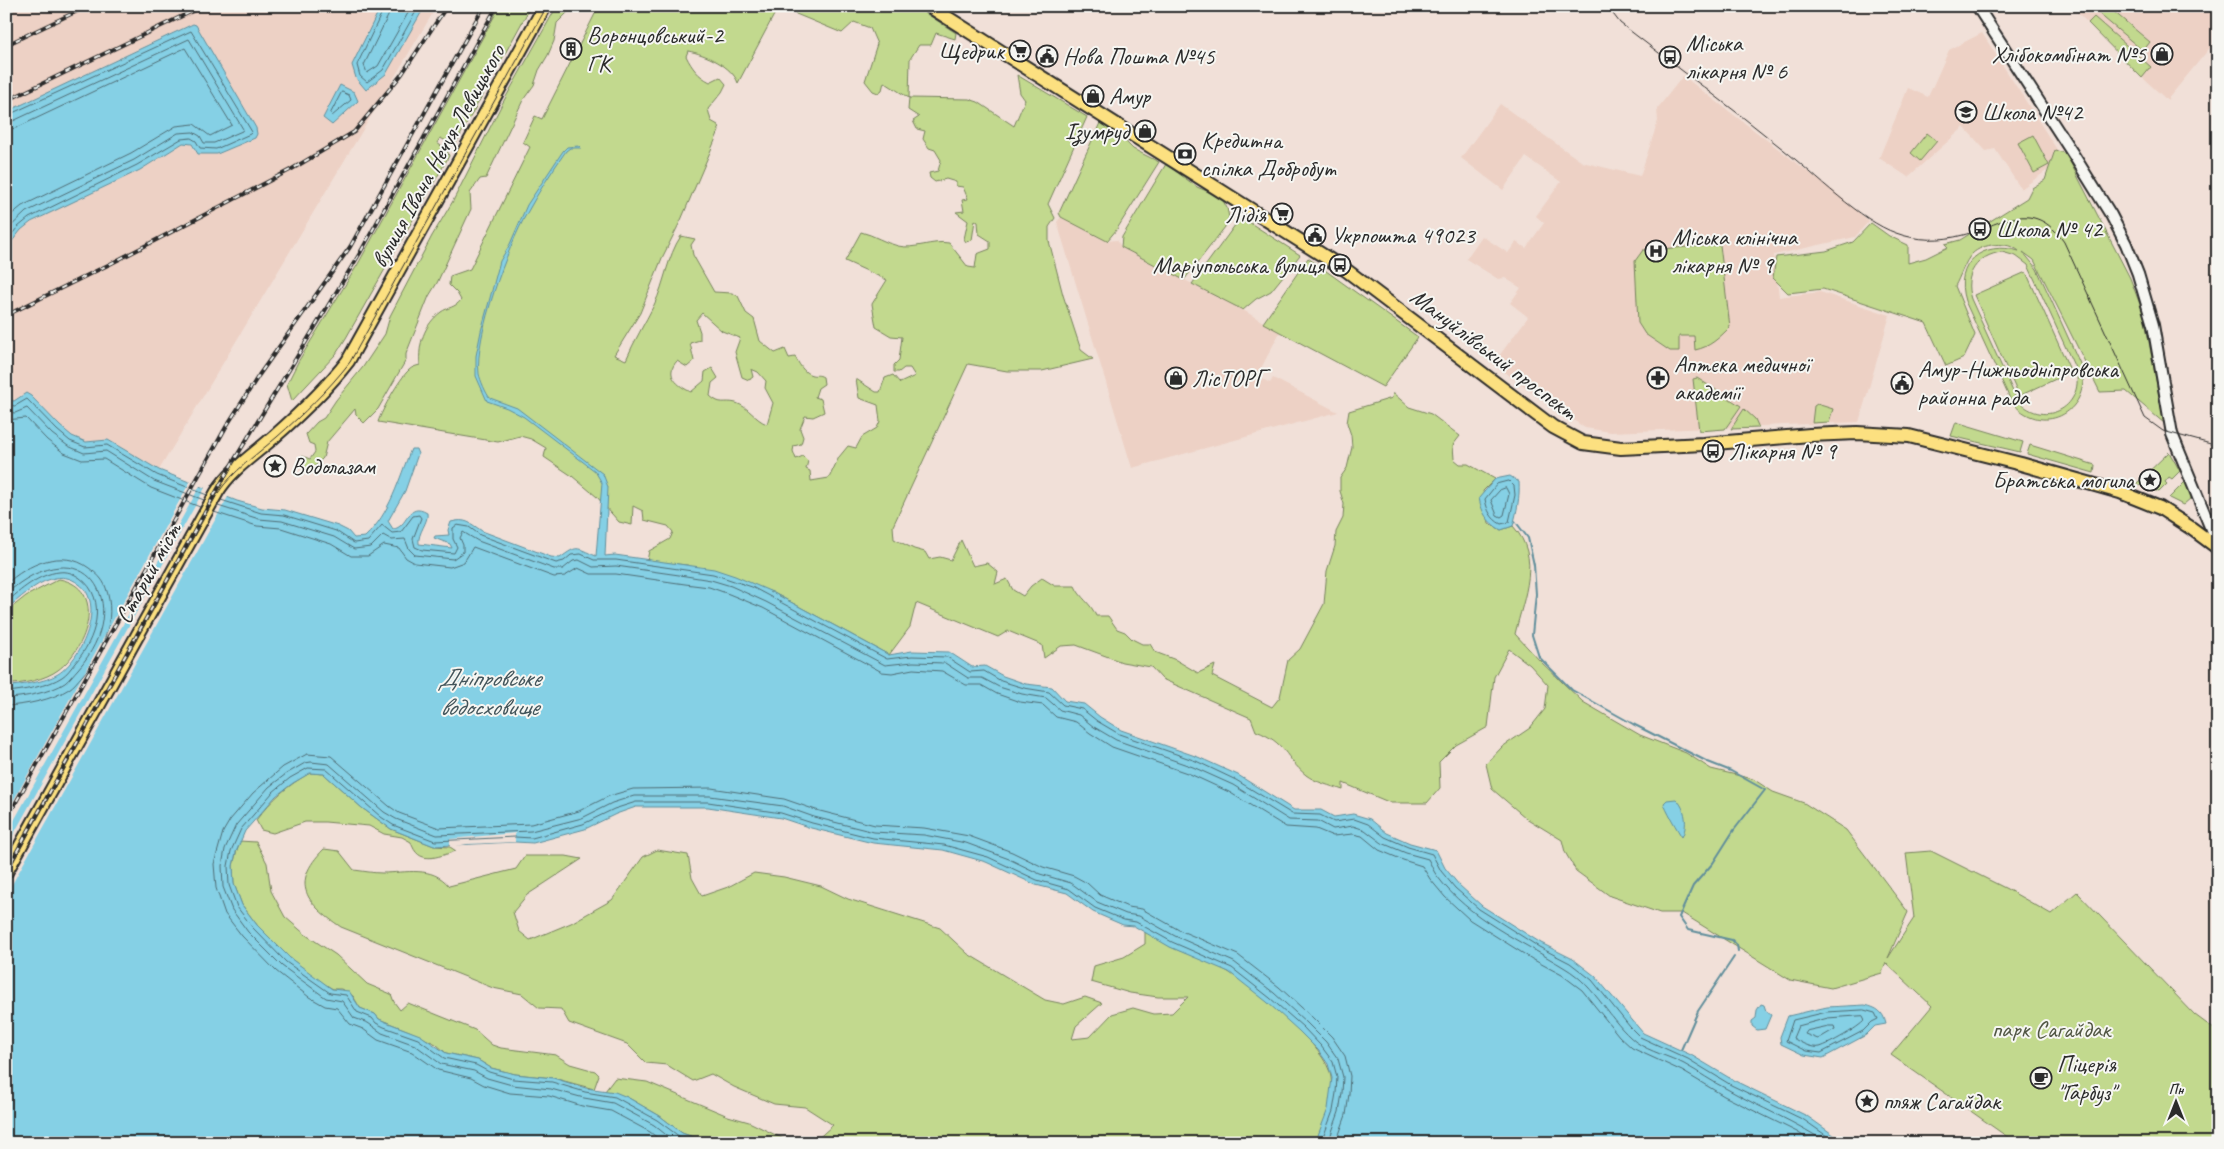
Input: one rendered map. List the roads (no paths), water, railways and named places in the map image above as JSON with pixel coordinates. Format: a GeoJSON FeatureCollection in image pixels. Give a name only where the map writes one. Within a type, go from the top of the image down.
{"type":"FeatureCollection","features":[{"type":"Feature","properties":{"kind":"main road","name":"вулиця Івана Нечуя-Левицького"},"geometry":{"type":"LineString","coordinates":[[368,326],[545,6]]}},
{"type":"Feature","properties":{"kind":"main road","name":"Мануйлівський проспект"},"geometry":{"type":"LineString","coordinates":[[929,6],[1346,270],[1553,427],[1583,443],[1620,448],[1704,444],[1810,435],[1864,433],[1909,436],[2021,464],[2120,492],[2160,508],[2218,547]]}},
{"type":"Feature","properties":{"kind":"main road","name":"Старий міст"},"geometry":{"type":"LineString","coordinates":[[6,872],[220,486],[232,473],[286,426],[331,381],[348,361],[368,326]]}},
{"type":"Feature","properties":{"kind":"street"},"geometry":{"type":"LineString","coordinates":[[1977,6],[2074,154],[2111,215],[2126,244],[2138,274],[2153,325],[2172,434],[2218,547]]}},
{"type":"Feature","properties":{"kind":"water"},"geometry":{"type":"Polygon","coordinates":[[[381,6],[425,6],[386,74],[366,90],[356,78],[352,65],[381,6]]]}},
{"type":"Feature","properties":{"kind":"water"},"geometry":{"type":"Polygon","coordinates":[[[193,24],[196,25],[256,128],[257,134],[255,138],[217,154],[198,154],[192,144],[183,143],[140,170],[31,222],[21,230],[6,249],[6,112],[193,24]]]}},
{"type":"Feature","properties":{"kind":"water"},"geometry":{"type":"Polygon","coordinates":[[[340,85],[354,92],[358,101],[332,125],[323,118],[340,85]]]}},
{"type":"Feature","properties":{"kind":"water","name":"Дніпровське водосховище"},"geometry":{"type":"Polygon","coordinates":[[[579,146],[581,148],[570,148],[566,151],[541,189],[519,228],[502,269],[487,316],[479,358],[479,374],[490,398],[517,408],[603,474],[608,487],[605,556],[615,555],[714,569],[772,592],[889,655],[912,651],[949,652],[972,667],[985,666],[1003,676],[1026,684],[1052,687],[1065,701],[1084,704],[1121,730],[1198,757],[1238,775],[1294,810],[1321,810],[1334,817],[1353,814],[1370,819],[1387,833],[1410,843],[1436,850],[1445,868],[1459,885],[1482,906],[1541,943],[1573,959],[1595,976],[1643,1033],[1691,1055],[1733,1080],[1807,1116],[1845,1143],[1315,1143],[1328,1109],[1332,1078],[1328,1064],[1318,1050],[1267,1002],[1229,972],[1170,947],[1134,926],[1123,925],[1093,912],[1067,893],[1036,885],[986,862],[943,850],[873,843],[811,828],[781,818],[708,807],[636,807],[585,829],[533,843],[515,842],[434,846],[391,829],[362,808],[324,774],[310,773],[276,796],[245,831],[236,852],[233,866],[234,884],[242,905],[257,925],[290,958],[332,989],[349,991],[360,1008],[375,1014],[379,1019],[420,1035],[446,1053],[478,1060],[491,1068],[515,1074],[553,1078],[586,1088],[615,1092],[660,1116],[682,1133],[709,1143],[6,1143],[6,687],[40,681],[58,674],[67,667],[82,644],[91,617],[87,593],[76,582],[62,577],[38,584],[6,609],[6,399],[14,401],[26,393],[72,436],[86,442],[108,440],[159,470],[237,501],[262,508],[285,510],[338,526],[348,531],[354,538],[365,537],[381,518],[393,496],[411,449],[416,449],[418,454],[405,491],[388,521],[393,529],[398,528],[415,510],[420,510],[427,513],[427,516],[419,544],[452,548],[450,544],[434,538],[435,536],[449,535],[448,530],[451,522],[460,521],[468,522],[482,531],[551,557],[560,558],[574,549],[596,556],[602,483],[595,471],[524,417],[507,408],[487,401],[476,376],[476,356],[481,331],[500,261],[510,244],[527,205],[563,151],[567,147],[579,146]]]}},
{"type":"Feature","properties":{"kind":"water"},"geometry":{"type":"Polygon","coordinates":[[[1510,476],[1519,482],[1518,504],[1513,526],[1501,530],[1486,517],[1479,498],[1495,479],[1510,476]]]}},
{"type":"Feature","properties":{"kind":"water"},"geometry":{"type":"Polygon","coordinates":[[[1676,799],[1682,807],[1685,817],[1685,828],[1682,837],[1664,803],[1667,800],[1676,799]]]}},
{"type":"Feature","properties":{"kind":"water"},"geometry":{"type":"Polygon","coordinates":[[[1761,1004],[1764,1005],[1766,1011],[1771,1015],[1765,1029],[1757,1030],[1752,1026],[1752,1021],[1756,1018],[1757,1010],[1761,1004]]]}},
{"type":"Feature","properties":{"kind":"water"},"geometry":{"type":"Polygon","coordinates":[[[1865,1005],[1879,1011],[1886,1024],[1875,1026],[1866,1035],[1823,1058],[1804,1055],[1781,1044],[1780,1037],[1788,1016],[1827,1007],[1865,1005]]]}},
{"type":"Feature","properties":{"kind":"waterway"},"geometry":{"type":"LineString","coordinates":[[1515,521],[1528,538],[1534,565],[1536,594],[1532,635],[1539,657],[1572,690],[1633,724],[1708,762],[1731,771],[1765,790],[1734,830],[1713,863],[1693,886],[1679,917],[1688,930],[1732,940],[1737,945],[1738,951]]}},
{"type":"Feature","properties":{"kind":"waterway"},"geometry":{"type":"LineString","coordinates":[[1681,1050],[1698,1011],[1734,957]]}},
{"type":"Feature","properties":{"kind":"tram line"},"geometry":{"type":"LineString","coordinates":[[6,875],[218,493],[238,470],[315,401],[350,362],[547,6]]}},
{"type":"Feature","properties":{"kind":"tram line"},"geometry":{"type":"LineString","coordinates":[[1607,6],[1620,23],[1764,134],[1853,208],[1882,227],[1904,236],[1929,239],[1963,235],[2016,218],[2028,217],[2040,220],[2052,228],[2064,242],[2145,418],[2163,431],[2218,446]]}},
{"type":"Feature","properties":{"kind":"railway"},"geometry":{"type":"LineString","coordinates":[[6,45],[88,6]]}},
{"type":"Feature","properties":{"kind":"railway"},"geometry":{"type":"LineString","coordinates":[[6,101],[203,6]]}},
{"type":"Feature","properties":{"kind":"railway"},"geometry":{"type":"LineString","coordinates":[[11,313],[112,263],[292,169],[354,132],[402,74],[447,6]]}},
{"type":"Feature","properties":{"kind":"railway"},"geometry":{"type":"LineString","coordinates":[[6,820],[226,427],[259,375],[350,247],[484,6]]}},
{"type":"Feature","properties":{"kind":"railway"},"geometry":{"type":"LineString","coordinates":[[6,871],[230,467],[360,253],[497,6]]}},
{"type":"Feature","properties":{"kind":"place","name":"Воронцовський-2 ГК"},"geometry":{"type":"Point","coordinates":[571,49]}},
{"type":"Feature","properties":{"kind":"place","name":"Щедрик"},"geometry":{"type":"Point","coordinates":[1020,51]}},
{"type":"Feature","properties":{"kind":"place","name":"Хлібокомбінат №5"},"geometry":{"type":"Point","coordinates":[2162,54]}},
{"type":"Feature","properties":{"kind":"place","name":"Нова Пошта №45"},"geometry":{"type":"Point","coordinates":[1047,56]}},
{"type":"Feature","properties":{"kind":"place","name":"Міська лікарня № 6"},"geometry":{"type":"Point","coordinates":[1670,57]}},
{"type":"Feature","properties":{"kind":"place","name":"Амур"},"geometry":{"type":"Point","coordinates":[1093,96]}},
{"type":"Feature","properties":{"kind":"place","name":"Школа №42"},"geometry":{"type":"Point","coordinates":[1966,112]}},
{"type":"Feature","properties":{"kind":"place","name":"Ізумруд"},"geometry":{"type":"Point","coordinates":[1145,131]}},
{"type":"Feature","properties":{"kind":"place","name":"Кредитна спілка Добробут"},"geometry":{"type":"Point","coordinates":[1185,154]}},
{"type":"Feature","properties":{"kind":"place","name":"Лідія"},"geometry":{"type":"Point","coordinates":[1282,214]}},
{"type":"Feature","properties":{"kind":"place","name":"Школа № 42"},"geometry":{"type":"Point","coordinates":[1980,229]}},
{"type":"Feature","properties":{"kind":"place","name":"Укрпошта 49023"},"geometry":{"type":"Point","coordinates":[1315,235]}},
{"type":"Feature","properties":{"kind":"place","name":"Міська клінічна лікарня № 9"},"geometry":{"type":"Point","coordinates":[1656,251]}},
{"type":"Feature","properties":{"kind":"place","name":"Маріупольська вулиця"},"geometry":{"type":"Point","coordinates":[1340,265]}},
{"type":"Feature","properties":{"kind":"place","name":"ЛісТОРГ"},"geometry":{"type":"Point","coordinates":[1176,378]}},
{"type":"Feature","properties":{"kind":"place","name":"Аптека медичної академії"},"geometry":{"type":"Point","coordinates":[1658,378]}},
{"type":"Feature","properties":{"kind":"place","name":"Амур-Нижньодніпровська районна рада"},"geometry":{"type":"Point","coordinates":[1902,383]}},
{"type":"Feature","properties":{"kind":"place","name":"Лікарня № 9"},"geometry":{"type":"Point","coordinates":[1713,451]}},
{"type":"Feature","properties":{"kind":"place","name":"Водолазам"},"geometry":{"type":"Point","coordinates":[275,466]}},
{"type":"Feature","properties":{"kind":"place","name":"Братська могила"},"geometry":{"type":"Point","coordinates":[2150,480]}},
{"type":"Feature","properties":{"kind":"place","name":"Піцерія \"Гарбуз\""},"geometry":{"type":"Point","coordinates":[2041,1078]}},
{"type":"Feature","properties":{"kind":"place","name":"пляж Сагайдак"},"geometry":{"type":"Point","coordinates":[1867,1101]}},
{"type":"Feature","properties":{"kind":"park label","name":"парк Сагайдак"},"geometry":{"type":"Point","coordinates":[2051,1029]}}]}
